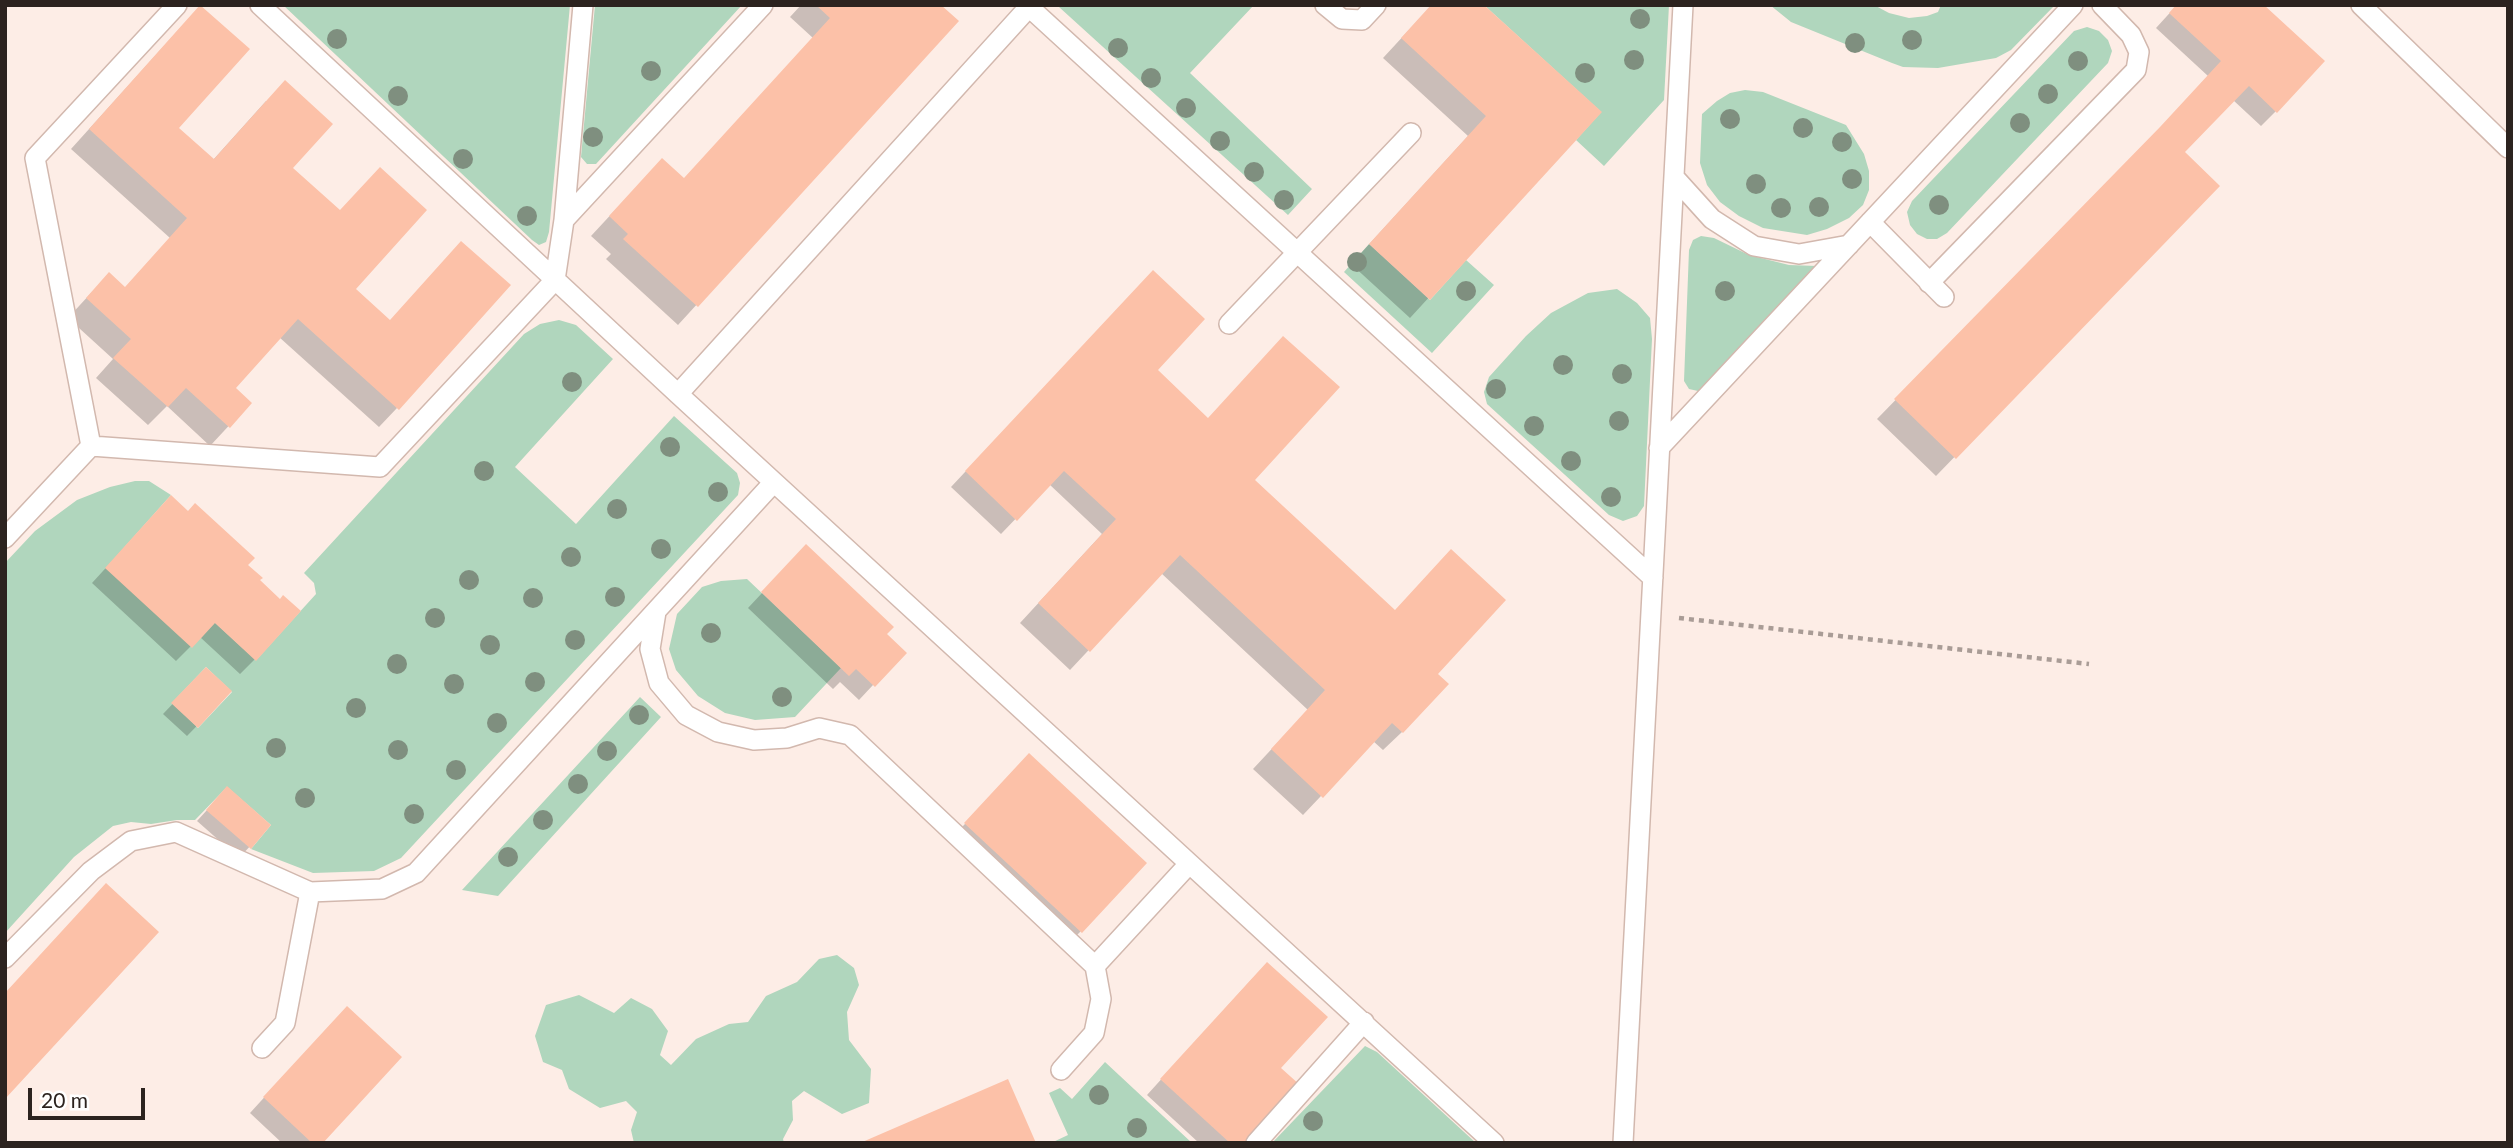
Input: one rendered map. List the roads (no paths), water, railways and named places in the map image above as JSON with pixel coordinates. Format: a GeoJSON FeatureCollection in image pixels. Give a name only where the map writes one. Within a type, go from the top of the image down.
{"type":"FeatureCollection","features":[{"type":"Feature","properties":{"kind":"lane"},"geometry":{"type":"LineString","coordinates":[[91,446],[35,158],[177,5]]}},
{"type":"Feature","properties":{"kind":"lane"},"geometry":{"type":"LineString","coordinates":[[260,5],[555,281],[1494,1143]]}},
{"type":"Feature","properties":{"kind":"lane"},"geometry":{"type":"LineString","coordinates":[[91,446],[380,467],[555,281],[564,220],[583,5]]}},
{"type":"Feature","properties":{"kind":"lane"},"geometry":{"type":"LineString","coordinates":[[564,220],[763,5]]}},
{"type":"Feature","properties":{"kind":"lane"},"geometry":{"type":"LineString","coordinates":[[1325,5],[1342,19],[1362,20],[1376,5]]}},
{"type":"Feature","properties":{"kind":"lane"},"geometry":{"type":"LineString","coordinates":[[1623,1143],[1683,5]]}},
{"type":"Feature","properties":{"kind":"lane"},"geometry":{"type":"LineString","coordinates":[[1659,448],[2073,5]]}},
{"type":"Feature","properties":{"kind":"lane"},"geometry":{"type":"LineString","coordinates":[[1930,283],[2136,69],[2139,52],[2131,35],[2102,5]]}},
{"type":"Feature","properties":{"kind":"lane"},"geometry":{"type":"LineString","coordinates":[[2361,5],[2508,148]]}},
{"type":"Feature","properties":{"kind":"lane"},"geometry":{"type":"LineString","coordinates":[[678,394],[1029,6],[1653,578]]}},
{"type":"Feature","properties":{"kind":"lane"},"geometry":{"type":"LineString","coordinates":[[1229,324],[1411,133]]}},
{"type":"Feature","properties":{"kind":"lane"},"geometry":{"type":"LineString","coordinates":[[1674,177],[1712,219],[1754,246],[1798,254],[1849,245]]}},
{"type":"Feature","properties":{"kind":"lane"},"geometry":{"type":"LineString","coordinates":[[1870,222],[1944,297]]}},
{"type":"Feature","properties":{"kind":"lane"},"geometry":{"type":"LineString","coordinates":[[5,538],[91,446]]}},
{"type":"Feature","properties":{"kind":"lane"},"geometry":{"type":"LineString","coordinates":[[5,958],[91,871],[131,841],[176,832],[310,892],[382,889],[416,873],[774,482]]}},
{"type":"Feature","properties":{"kind":"lane"},"geometry":{"type":"LineString","coordinates":[[656,612],[650,649],[659,683],[686,715],[718,732],[754,740],[787,738],[819,728],[850,735],[1095,966],[1101,999],[1094,1033],[1061,1070]]}},
{"type":"Feature","properties":{"kind":"lane"},"geometry":{"type":"LineString","coordinates":[[1095,966],[1189,864]]}},
{"type":"Feature","properties":{"kind":"lane"},"geometry":{"type":"LineString","coordinates":[[262,1048],[285,1023],[310,892]]}},
{"type":"Feature","properties":{"kind":"lane"},"geometry":{"type":"LineString","coordinates":[[1256,1143],[1364,1022]]}}]}
